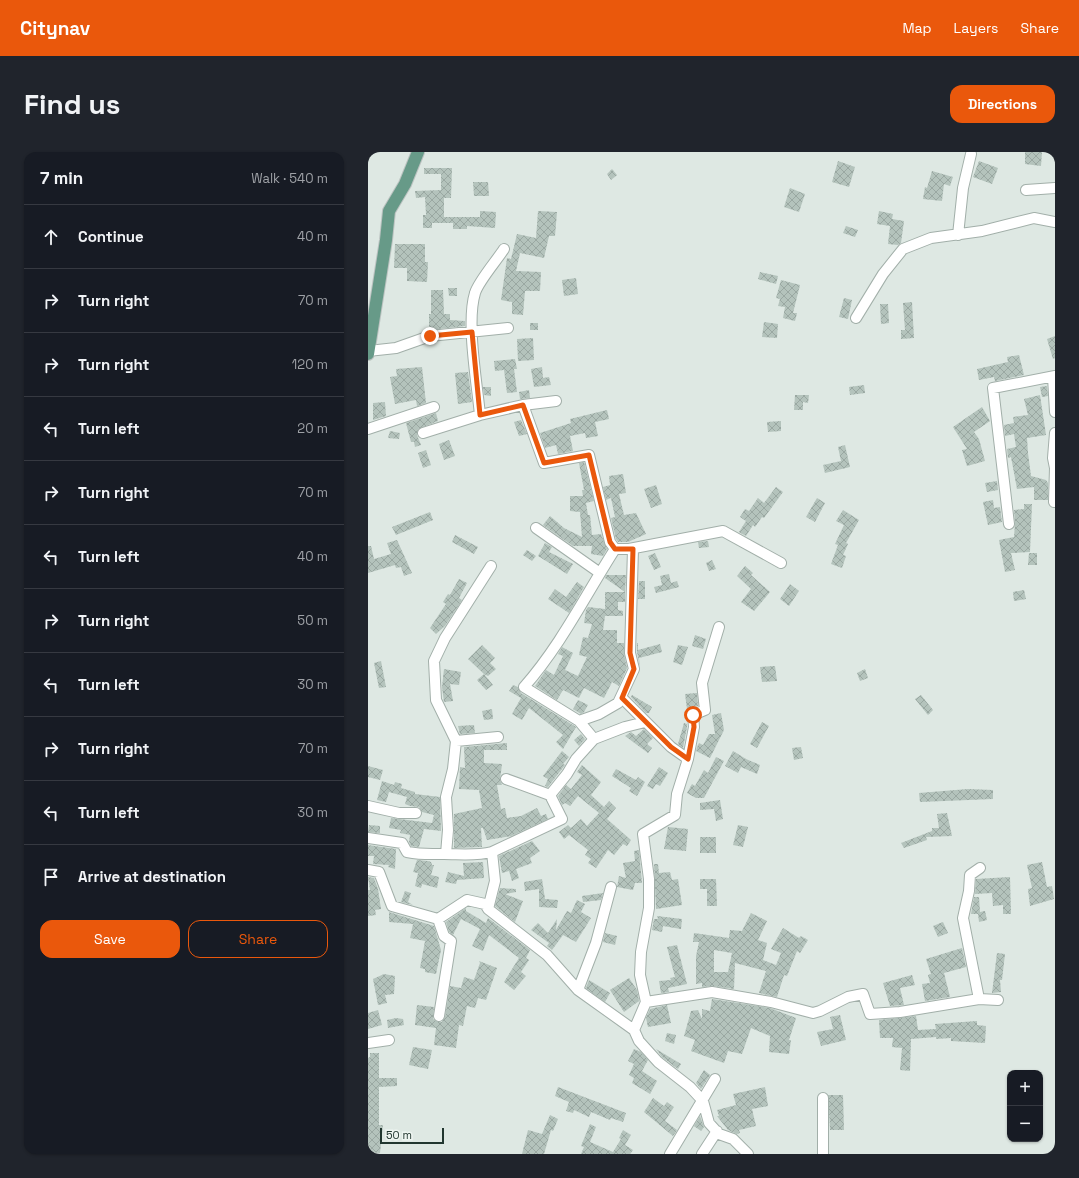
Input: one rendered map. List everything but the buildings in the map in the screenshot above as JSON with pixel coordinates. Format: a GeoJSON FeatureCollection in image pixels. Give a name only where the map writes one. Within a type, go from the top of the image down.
{"type":"FeatureCollection","features":[{"type":"Feature","properties":{"kind":"main road"},"geometry":{"type":"LineString","coordinates":[[368,353],[386,240],[389,211],[406,184],[418,152]]}},
{"type":"Feature","properties":{"kind":"street"},"geometry":{"type":"LineString","coordinates":[[958,234],[963,188],[970,154]]}},
{"type":"Feature","properties":{"kind":"street"},"geometry":{"type":"LineString","coordinates":[[1026,190],[1055,188]]}},
{"type":"Feature","properties":{"kind":"street"},"geometry":{"type":"LineString","coordinates":[[856,318],[883,274],[903,250],[931,238],[982,231],[1034,218],[1055,222]]}},
{"type":"Feature","properties":{"kind":"street"},"geometry":{"type":"LineString","coordinates":[[480,415],[472,332],[475,291],[504,249]]}},
{"type":"Feature","properties":{"kind":"street"},"geometry":{"type":"LineString","coordinates":[[368,353],[396,348],[430,336],[508,328]]}},
{"type":"Feature","properties":{"kind":"street"},"geometry":{"type":"LineString","coordinates":[[1009,524],[993,388],[1054,376],[1055,412]]}},
{"type":"Feature","properties":{"kind":"street"},"geometry":{"type":"LineString","coordinates":[[423,433],[480,415],[523,405],[556,401]]}},
{"type":"Feature","properties":{"kind":"street"},"geometry":{"type":"LineString","coordinates":[[523,405],[544,463],[589,455],[610,542],[615,549]]}},
{"type":"Feature","properties":{"kind":"street"},"geometry":{"type":"LineString","coordinates":[[368,429],[434,407]]}},
{"type":"Feature","properties":{"kind":"street"},"geometry":{"type":"LineString","coordinates":[[1054,502],[1055,468],[1053,458],[1055,433]]}},
{"type":"Feature","properties":{"kind":"street"},"geometry":{"type":"LineString","coordinates":[[536,528],[600,573]]}},
{"type":"Feature","properties":{"kind":"street"},"geometry":{"type":"LineString","coordinates":[[615,549],[628,549],[723,531],[781,563]]}},
{"type":"Feature","properties":{"kind":"street"},"geometry":{"type":"LineString","coordinates":[[594,739],[579,721],[524,688],[541,668],[576,617],[615,549]]}},
{"type":"Feature","properties":{"kind":"street"},"geometry":{"type":"LineString","coordinates":[[579,721],[599,714],[618,703],[622,698],[634,669],[630,653],[633,549],[628,549]]}},
{"type":"Feature","properties":{"kind":"street"},"geometry":{"type":"LineString","coordinates":[[446,854],[446,797],[453,769],[456,741],[436,700],[434,661],[445,638],[491,566]]}},
{"type":"Feature","properties":{"kind":"street"},"geometry":{"type":"LineString","coordinates":[[634,1030],[646,1002],[640,975],[641,952],[649,908],[649,879],[643,834],[675,815],[677,794],[688,759],[694,727],[693,715],[705,710],[702,683],[719,627]]}},
{"type":"Feature","properties":{"kind":"street"},"geometry":{"type":"LineString","coordinates":[[622,698],[671,747],[688,759]]}},
{"type":"Feature","properties":{"kind":"street"},"geometry":{"type":"LineString","coordinates":[[550,795],[568,774],[576,759],[594,739],[625,727],[645,722]]}},
{"type":"Feature","properties":{"kind":"street"},"geometry":{"type":"LineString","coordinates":[[456,741],[498,737]]}},
{"type":"Feature","properties":{"kind":"street"},"geometry":{"type":"LineString","coordinates":[[368,838],[402,843],[407,852],[423,855],[483,854],[492,852],[562,819],[550,795],[506,779]]}},
{"type":"Feature","properties":{"kind":"street"},"geometry":{"type":"LineString","coordinates":[[368,806],[399,813],[416,812]]}},
{"type":"Feature","properties":{"kind":"street"},"geometry":{"type":"LineString","coordinates":[[488,909],[495,881],[492,852]]}},
{"type":"Feature","properties":{"kind":"street"},"geometry":{"type":"LineString","coordinates":[[979,999],[963,918],[969,891],[970,875],[980,868]]}},
{"type":"Feature","properties":{"kind":"street"},"geometry":{"type":"LineString","coordinates":[[368,870],[379,872],[392,906],[438,919],[467,900],[485,904],[488,909],[547,955],[578,990],[634,1030],[639,1041],[658,1062],[703,1100],[709,1123],[717,1131],[732,1139],[748,1154]]}},
{"type":"Feature","properties":{"kind":"street"},"geometry":{"type":"LineString","coordinates":[[578,990],[596,943],[611,887]]}},
{"type":"Feature","properties":{"kind":"street"},"geometry":{"type":"LineString","coordinates":[[438,919],[444,936],[451,941],[439,1016]]}},
{"type":"Feature","properties":{"kind":"street"},"geometry":{"type":"LineString","coordinates":[[646,1002],[712,992],[771,1002],[812,1013],[820,1011],[848,997],[863,994],[870,1014],[900,1012],[979,999],[998,1000]]}},
{"type":"Feature","properties":{"kind":"street"},"geometry":{"type":"LineString","coordinates":[[368,1043],[389,1040]]}},
{"type":"Feature","properties":{"kind":"street"},"geometry":{"type":"LineString","coordinates":[[670,1154],[715,1079]]}},
{"type":"Feature","properties":{"kind":"street"},"geometry":{"type":"LineString","coordinates":[[823,1098],[823,1154]]}},
{"type":"Feature","properties":{"kind":"street"},"geometry":{"type":"LineString","coordinates":[[702,1154],[717,1131]]}},
{"type":"Feature","properties":{"kind":"route"},"geometry":{"type":"LineString","coordinates":[[430,336],[472,332],[480,415],[523,405],[544,463],[589,455],[610,542],[615,549],[633,549],[632,644],[630,653],[634,669],[622,698],[645,722],[665,739],[671,747],[688,759],[694,727],[693,715]]}}]}
